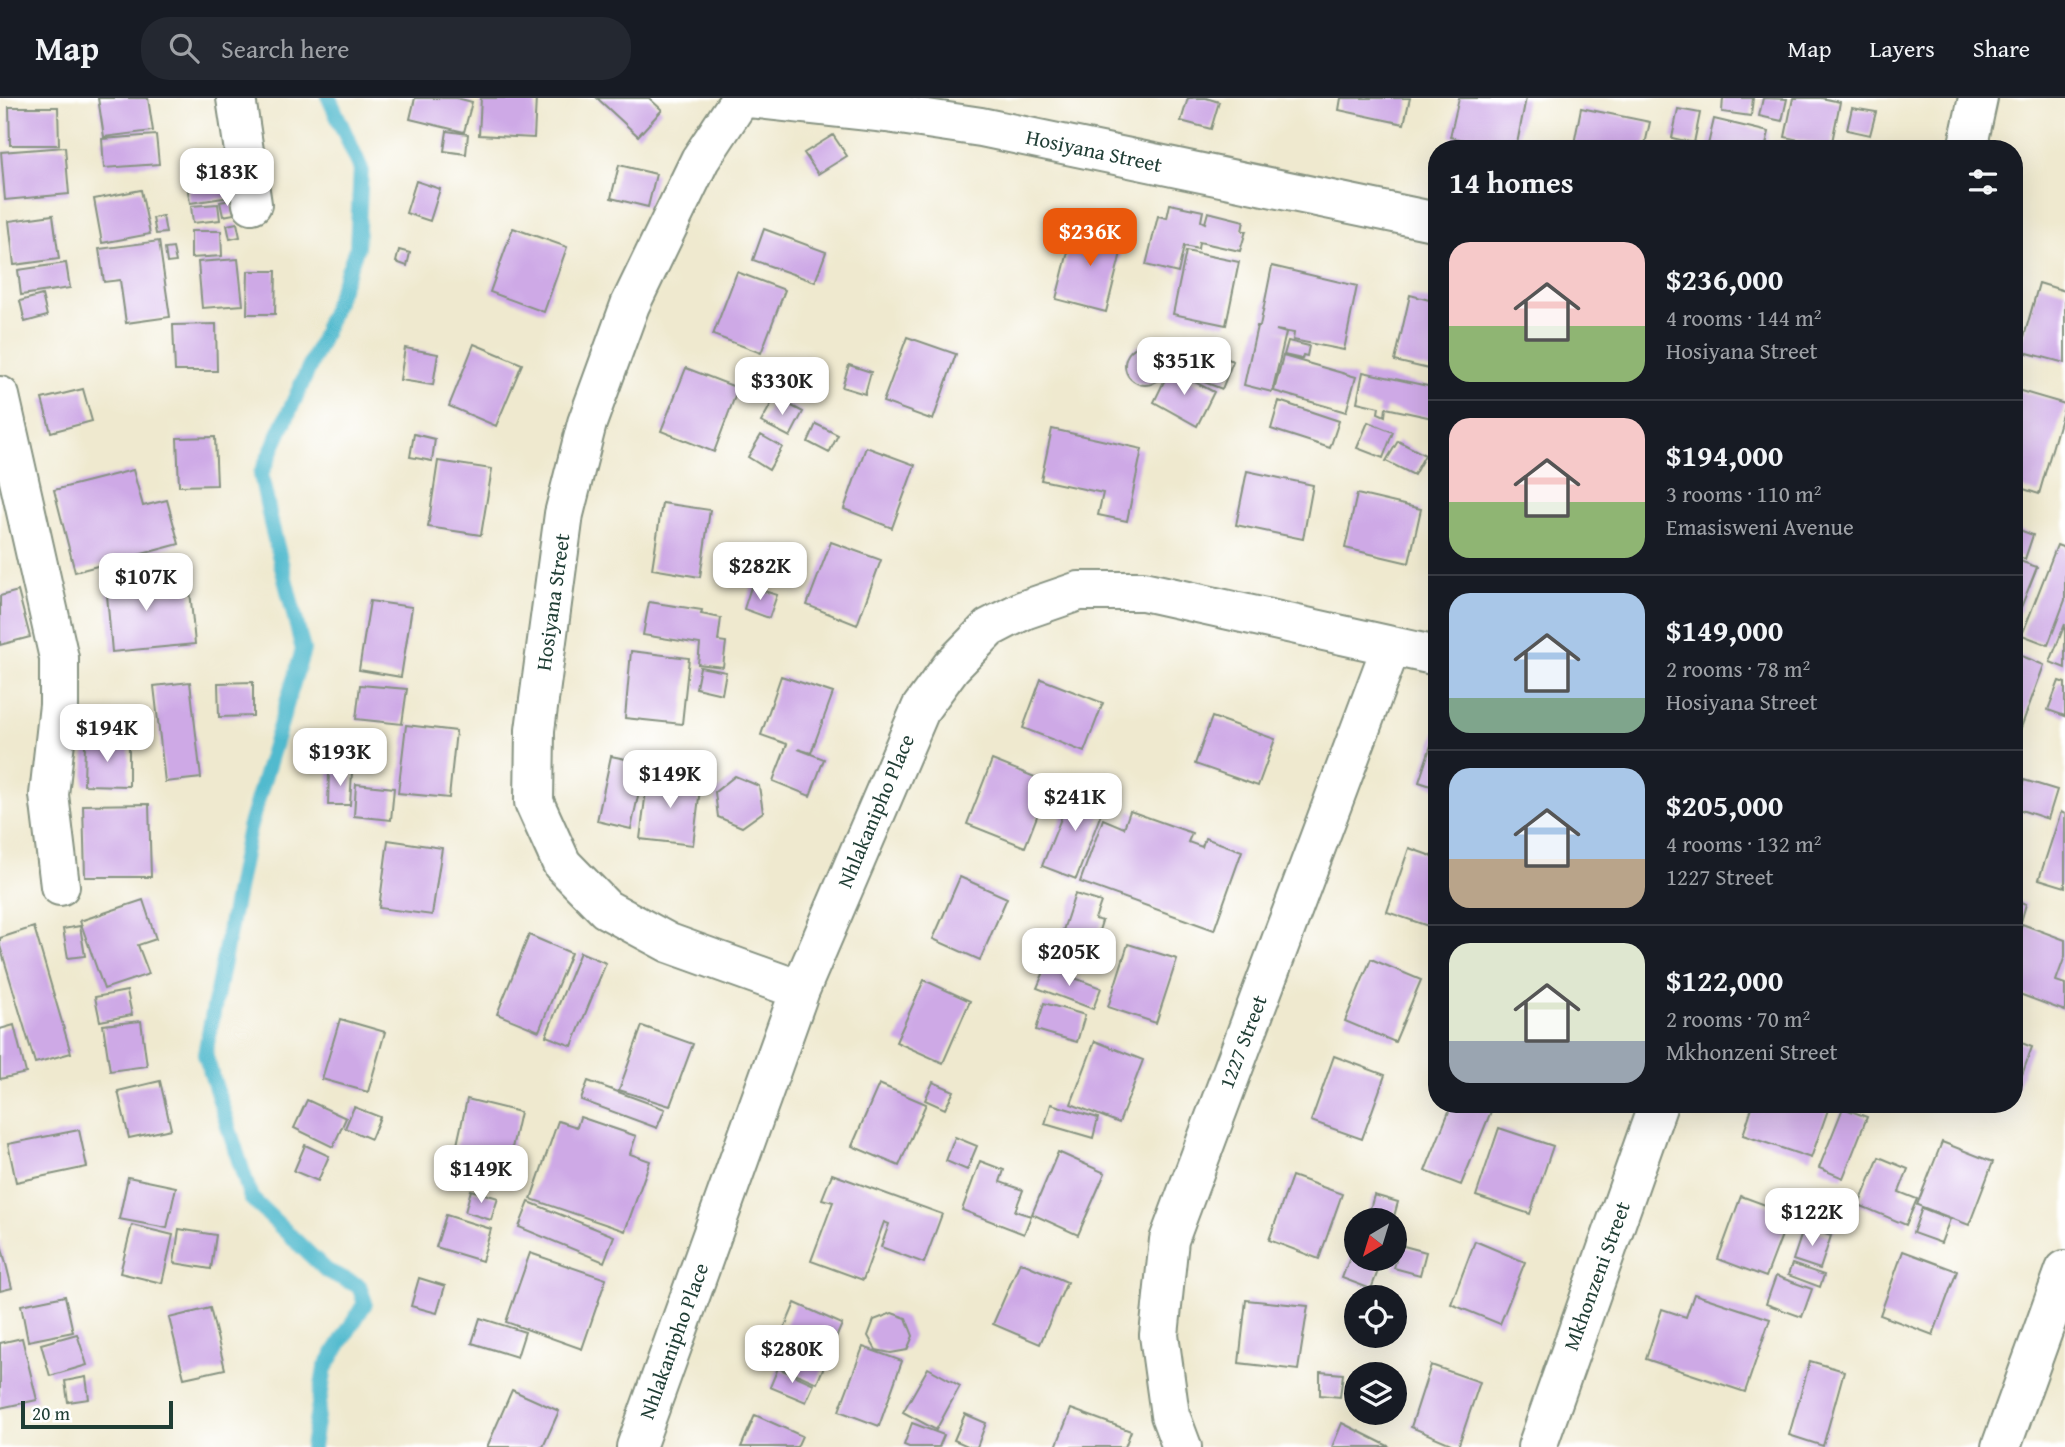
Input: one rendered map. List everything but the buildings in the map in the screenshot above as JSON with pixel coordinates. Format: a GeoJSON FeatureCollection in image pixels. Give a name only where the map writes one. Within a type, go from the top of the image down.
{"type":"FeatureCollection","features":[{"type":"Feature","properties":{"kind":"street"},"geometry":{"type":"LineString","coordinates":[[236,98],[251,204]]}},
{"type":"Feature","properties":{"kind":"street","name":"Hosiyana Street"},"geometry":{"type":"LineString","coordinates":[[741,98],[700,160],[629,305],[587,423],[562,527],[536,730],[534,802],[562,864],[606,909],[669,943],[800,990]]}},
{"type":"Feature","properties":{"kind":"street","name":"Hosiyana Street"},"geometry":{"type":"LineString","coordinates":[[749,98],[887,113],[990,112],[1428,220]]}},
{"type":"Feature","properties":{"kind":"street"},"geometry":{"type":"LineString","coordinates":[[1969,140],[1978,98]]}},
{"type":"Feature","properties":{"kind":"street"},"geometry":{"type":"LineString","coordinates":[[0,396],[59,658],[59,705],[49,795],[60,886]]}},
{"type":"Feature","properties":{"kind":"street","name":"Nhlakanipho Place"},"geometry":{"type":"LineString","coordinates":[[636,1447],[800,990],[921,708],[951,667],[989,628],[1024,610],[1079,591],[1143,591],[1428,654]]}},
{"type":"Feature","properties":{"kind":"street","name":"1227 Street"},"geometry":{"type":"LineString","coordinates":[[1182,1447],[1170,1415],[1159,1335],[1169,1240],[1391,647]]}},
{"type":"Feature","properties":{"kind":"street","name":"Mkhonzeni Street"},"geometry":{"type":"LineString","coordinates":[[1536,1447],[1655,1113]]}},
{"type":"Feature","properties":{"kind":"street"},"geometry":{"type":"LineString","coordinates":[[2001,1447],[2065,1270]]}},
{"type":"Feature","properties":{"kind":"waterway"},"geometry":{"type":"LineString","coordinates":[[312,1447],[325,1368],[365,1303],[359,1286],[327,1271],[251,1198],[205,1054],[249,828],[303,650],[261,474],[321,341],[357,247],[361,169],[329,98]]}}]}
